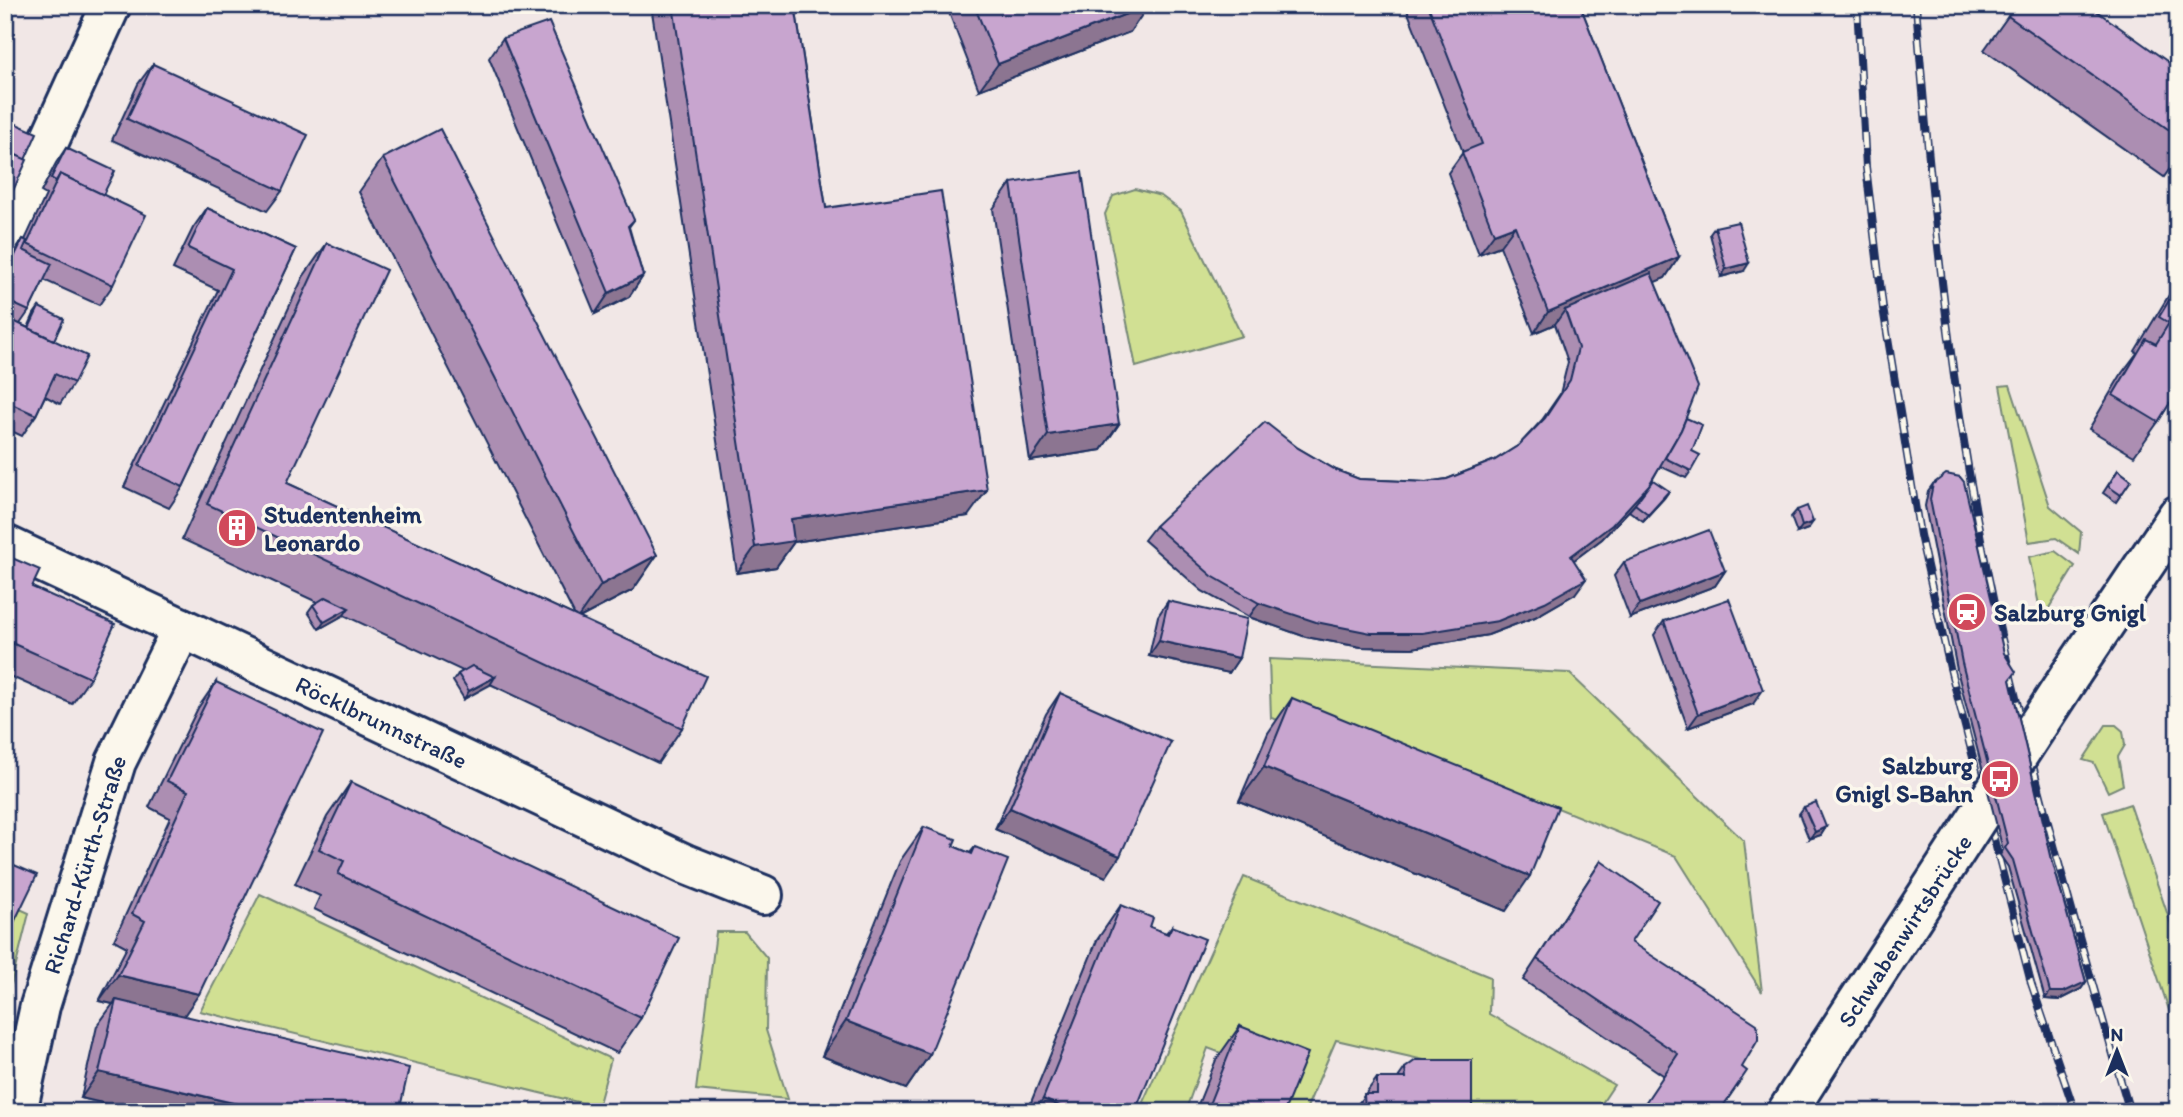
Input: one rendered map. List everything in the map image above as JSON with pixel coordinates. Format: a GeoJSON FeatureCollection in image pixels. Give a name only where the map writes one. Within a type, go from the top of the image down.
{"type":"FeatureCollection","features":[{"type":"Feature","properties":{"kind":"street"},"geometry":{"type":"LineString","coordinates":[[5,238],[111,5]]}},
{"type":"Feature","properties":{"kind":"street","name":"Schwabenwirtsbrücke"},"geometry":{"type":"LineString","coordinates":[[1787,1112],[2071,674],[2178,515]]}},
{"type":"Feature","properties":{"kind":"street","name":"Röcklbrunnstraße"},"geometry":{"type":"LineString","coordinates":[[5,545],[685,864],[763,895]]}},
{"type":"Feature","properties":{"kind":"street","name":"Richard-Kürth-Straße"},"geometry":{"type":"LineString","coordinates":[[17,1112],[40,1006],[116,762],[182,628]]}},
{"type":"Feature","properties":{"kind":"green space"},"geometry":{"type":"Polygon","coordinates":[[[1135,189],[1161,196],[1181,211],[1242,336],[1136,367],[1105,214],[1113,196],[1135,189]]]}},
{"type":"Feature","properties":{"kind":"green space"},"geometry":{"type":"Polygon","coordinates":[[[2010,385],[2050,506],[2081,532],[2079,554],[2056,538],[2029,542],[2000,386],[2010,385]]]}},
{"type":"Feature","properties":{"kind":"green space"},"geometry":{"type":"Polygon","coordinates":[[[2055,551],[2075,566],[2042,619],[2029,557],[2055,551]]]}},
{"type":"Feature","properties":{"kind":"green space"},"geometry":{"type":"Polygon","coordinates":[[[1269,659],[1569,673],[1744,841],[1762,992],[1676,856],[1459,768],[1271,718],[1269,659]]]}},
{"type":"Feature","properties":{"kind":"green space"},"geometry":{"type":"Polygon","coordinates":[[[2106,725],[2116,725],[2123,731],[2125,745],[2118,757],[2123,785],[2108,792],[2094,763],[2083,760],[2106,725]]]}},
{"type":"Feature","properties":{"kind":"green space"},"geometry":{"type":"Polygon","coordinates":[[[2130,804],[2178,945],[2178,1037],[2103,813],[2130,804]]]}},
{"type":"Feature","properties":{"kind":"green space"},"geometry":{"type":"Polygon","coordinates":[[[1244,877],[1490,977],[1489,1014],[1614,1085],[1596,1112],[1469,1112],[1468,1070],[1336,1040],[1305,1112],[1279,1112],[1292,1080],[1208,1048],[1185,1112],[1163,1112],[1143,1102],[1244,877]]]}},
{"type":"Feature","properties":{"kind":"green space"},"geometry":{"type":"Polygon","coordinates":[[[260,894],[611,1059],[598,1107],[200,1011],[260,894]]]}},
{"type":"Feature","properties":{"kind":"green space"},"geometry":{"type":"Polygon","coordinates":[[[20,909],[29,913],[5,1009],[5,941],[20,909]]]}},
{"type":"Feature","properties":{"kind":"green space"},"geometry":{"type":"Polygon","coordinates":[[[716,932],[745,932],[767,958],[766,1030],[788,1099],[696,1090],[716,932]]]}},
{"type":"Feature","properties":{"kind":"building"},"geometry":{"type":"Polygon","coordinates":[[[673,5],[795,5],[826,208],[941,191],[987,490],[791,519],[794,541],[755,547],[673,5]]]}},
{"type":"Feature","properties":{"kind":"building"},"geometry":{"type":"Polygon","coordinates":[[[974,5],[1149,5],[998,64],[974,5]]]}},
{"type":"Feature","properties":{"kind":"building"},"geometry":{"type":"Polygon","coordinates":[[[1428,5],[1580,5],[1679,257],[1548,312],[1515,226],[1494,234],[1462,152],[1482,144],[1428,5]]]}},
{"type":"Feature","properties":{"kind":"building"},"geometry":{"type":"Polygon","coordinates":[[[2016,5],[2088,5],[2178,69],[2178,136],[2008,16],[2016,5]]]}},
{"type":"Feature","properties":{"kind":"building"},"geometry":{"type":"Polygon","coordinates":[[[549,22],[634,220],[628,226],[643,276],[609,293],[503,38],[549,22]]]}},
{"type":"Feature","properties":{"kind":"building"},"geometry":{"type":"Polygon","coordinates":[[[153,64],[308,135],[282,191],[127,119],[153,64]]]}},
{"type":"Feature","properties":{"kind":"building"},"geometry":{"type":"Polygon","coordinates":[[[5,119],[37,133],[25,160],[5,150],[5,119]]]}},
{"type":"Feature","properties":{"kind":"building"},"geometry":{"type":"Polygon","coordinates":[[[440,129],[657,555],[601,585],[383,158],[440,129]]]}},
{"type":"Feature","properties":{"kind":"building"},"geometry":{"type":"Polygon","coordinates":[[[66,148],[115,171],[103,195],[60,174],[56,181],[51,178],[66,148]]]}},
{"type":"Feature","properties":{"kind":"building"},"geometry":{"type":"Polygon","coordinates":[[[5,150],[27,160],[6,206],[5,206],[5,150]]]}},
{"type":"Feature","properties":{"kind":"building"},"geometry":{"type":"Polygon","coordinates":[[[1082,172],[1119,424],[1048,435],[1011,183],[1082,172]]]}},
{"type":"Feature","properties":{"kind":"building"},"geometry":{"type":"Polygon","coordinates":[[[60,174],[146,215],[113,285],[27,244],[60,174]]]}},
{"type":"Feature","properties":{"kind":"building"},"geometry":{"type":"Polygon","coordinates":[[[207,208],[296,249],[183,487],[139,466],[232,269],[188,248],[207,208]]]}},
{"type":"Feature","properties":{"kind":"building"},"geometry":{"type":"Polygon","coordinates":[[[1738,222],[1749,263],[1726,269],[1715,227],[1738,222]]]}},
{"type":"Feature","properties":{"kind":"building"},"geometry":{"type":"Polygon","coordinates":[[[23,239],[27,241],[23,250],[52,264],[29,311],[5,300],[5,276],[23,239]]]}},
{"type":"Feature","properties":{"kind":"building"},"geometry":{"type":"Polygon","coordinates":[[[327,243],[386,270],[287,483],[706,676],[682,728],[207,504],[327,243]]]}},
{"type":"Feature","properties":{"kind":"building"},"geometry":{"type":"Polygon","coordinates":[[[1651,273],[1698,387],[1681,430],[1649,485],[1612,525],[1571,556],[1586,579],[1545,602],[1498,621],[1422,633],[1371,633],[1316,622],[1259,603],[1212,576],[1155,526],[1265,422],[1298,448],[1336,470],[1359,479],[1426,482],[1447,479],[1495,460],[1519,445],[1545,418],[1570,380],[1578,348],[1565,310],[1651,273]]]}},
{"type":"Feature","properties":{"kind":"building"},"geometry":{"type":"Polygon","coordinates":[[[2178,286],[2178,390],[2158,422],[2113,395],[2146,339],[2156,344],[2169,323],[2159,317],[2178,286]]]}},
{"type":"Feature","properties":{"kind":"building"},"geometry":{"type":"Polygon","coordinates":[[[39,307],[64,319],[54,340],[29,328],[39,307]]]}},
{"type":"Feature","properties":{"kind":"building"},"geometry":{"type":"Polygon","coordinates":[[[5,317],[87,356],[74,383],[55,374],[36,415],[5,401],[5,317]]]}},
{"type":"Feature","properties":{"kind":"building"},"geometry":{"type":"Polygon","coordinates":[[[1686,418],[1702,425],[1692,451],[1700,455],[1691,471],[1665,458],[1686,418]]]}},
{"type":"Feature","properties":{"kind":"building"},"geometry":{"type":"Polygon","coordinates":[[[2118,470],[2131,480],[2121,495],[2108,486],[2118,470]]]}},
{"type":"Feature","properties":{"kind":"building"},"geometry":{"type":"Polygon","coordinates":[[[1946,474],[1960,477],[1964,482],[2004,653],[2016,672],[2010,680],[2052,860],[2086,982],[2064,992],[2050,992],[2013,860],[2005,848],[2008,843],[1962,663],[1930,499],[1933,484],[1946,474]]]}},
{"type":"Feature","properties":{"kind":"building"},"geometry":{"type":"Polygon","coordinates":[[[1653,480],[1669,491],[1648,514],[1635,504],[1653,480]]]}},
{"type":"Feature","properties":{"kind":"building"},"geometry":{"type":"Polygon","coordinates":[[[1807,506],[1813,522],[1802,526],[1797,510],[1807,506]]]}},
{"type":"Feature","properties":{"kind":"building"},"geometry":{"type":"Polygon","coordinates":[[[1709,530],[1725,571],[1640,604],[1624,562],[1709,530]]]}},
{"type":"Feature","properties":{"kind":"building"},"geometry":{"type":"Polygon","coordinates":[[[5,555],[40,570],[32,587],[115,624],[90,678],[5,640],[5,555]]]}},
{"type":"Feature","properties":{"kind":"building"},"geometry":{"type":"Polygon","coordinates":[[[326,597],[349,608],[324,622],[313,605],[326,597]]]}},
{"type":"Feature","properties":{"kind":"building"},"geometry":{"type":"Polygon","coordinates":[[[1729,599],[1763,690],[1698,714],[1664,621],[1729,599]]]}},
{"type":"Feature","properties":{"kind":"building"},"geometry":{"type":"Polygon","coordinates":[[[1168,601],[1247,619],[1239,658],[1159,641],[1168,601]]]}},
{"type":"Feature","properties":{"kind":"building"},"geometry":{"type":"Polygon","coordinates":[[[472,666],[495,677],[469,691],[458,674],[472,666]]]}},
{"type":"Feature","properties":{"kind":"building"},"geometry":{"type":"Polygon","coordinates":[[[216,682],[323,733],[199,994],[118,975],[145,921],[132,914],[188,791],[167,781],[216,682]]]}},
{"type":"Feature","properties":{"kind":"building"},"geometry":{"type":"Polygon","coordinates":[[[1060,693],[1171,742],[1120,856],[1010,808],[1060,693]]]}},
{"type":"Feature","properties":{"kind":"building"},"geometry":{"type":"Polygon","coordinates":[[[1292,698],[1558,807],[1530,876],[1264,767],[1292,698]]]}},
{"type":"Feature","properties":{"kind":"building"},"geometry":{"type":"Polygon","coordinates":[[[351,782],[679,938],[641,1018],[338,874],[344,861],[319,849],[351,782]]]}},
{"type":"Feature","properties":{"kind":"building"},"geometry":{"type":"Polygon","coordinates":[[[1816,802],[1826,827],[1815,832],[1804,807],[1816,802]]]}},
{"type":"Feature","properties":{"kind":"building"},"geometry":{"type":"Polygon","coordinates":[[[924,827],[956,839],[953,846],[972,854],[975,847],[1008,860],[930,1054],[846,1021],[924,827]]]}},
{"type":"Feature","properties":{"kind":"building"},"geometry":{"type":"Polygon","coordinates":[[[5,861],[37,875],[5,941],[5,861]]]}},
{"type":"Feature","properties":{"kind":"building"},"geometry":{"type":"Polygon","coordinates":[[[1601,861],[1658,901],[1631,942],[1757,1024],[1758,1040],[1742,1067],[1747,1071],[1719,1112],[1639,1112],[1678,1054],[1537,959],[1601,861]]]}},
{"type":"Feature","properties":{"kind":"building"},"geometry":{"type":"Polygon","coordinates":[[[1121,905],[1153,918],[1150,927],[1168,934],[1172,926],[1205,939],[1135,1112],[1074,1112],[1043,1099],[1121,905]]]}},
{"type":"Feature","properties":{"kind":"building"},"geometry":{"type":"Polygon","coordinates":[[[116,1000],[409,1068],[399,1112],[272,1112],[99,1072],[116,1000]]]}},
{"type":"Feature","properties":{"kind":"building"},"geometry":{"type":"Polygon","coordinates":[[[1240,1026],[1308,1053],[1284,1112],[1206,1112],[1240,1026]]]}},
{"type":"Feature","properties":{"kind":"building"},"geometry":{"type":"Polygon","coordinates":[[[1416,1060],[1472,1060],[1472,1112],[1365,1112],[1364,1094],[1377,1094],[1377,1078],[1406,1078],[1405,1068],[1416,1060]]]}},
{"type":"Feature","properties":{"kind":"railway"},"geometry":{"type":"LineString","coordinates":[[1857,5],[1866,167],[1883,308],[1920,535],[1950,668],[2031,983],[2075,1112]]}},
{"type":"Feature","properties":{"kind":"railway"},"geometry":{"type":"LineString","coordinates":[[1916,5],[1929,163],[1947,322],[1970,479],[1985,557],[2015,695],[2046,815],[2130,1112]]}},
{"type":"Feature","properties":{"kind":"place","name":"Studentenheim Leonardo"},"geometry":{"type":"Point","coordinates":[237,528]}},
{"type":"Feature","properties":{"kind":"place","name":"Salzburg Gnigl"},"geometry":{"type":"Point","coordinates":[1967,612]}},
{"type":"Feature","properties":{"kind":"place","name":"Salzburg Gnigl S-Bahn"},"geometry":{"type":"Point","coordinates":[2000,779]}}]}
